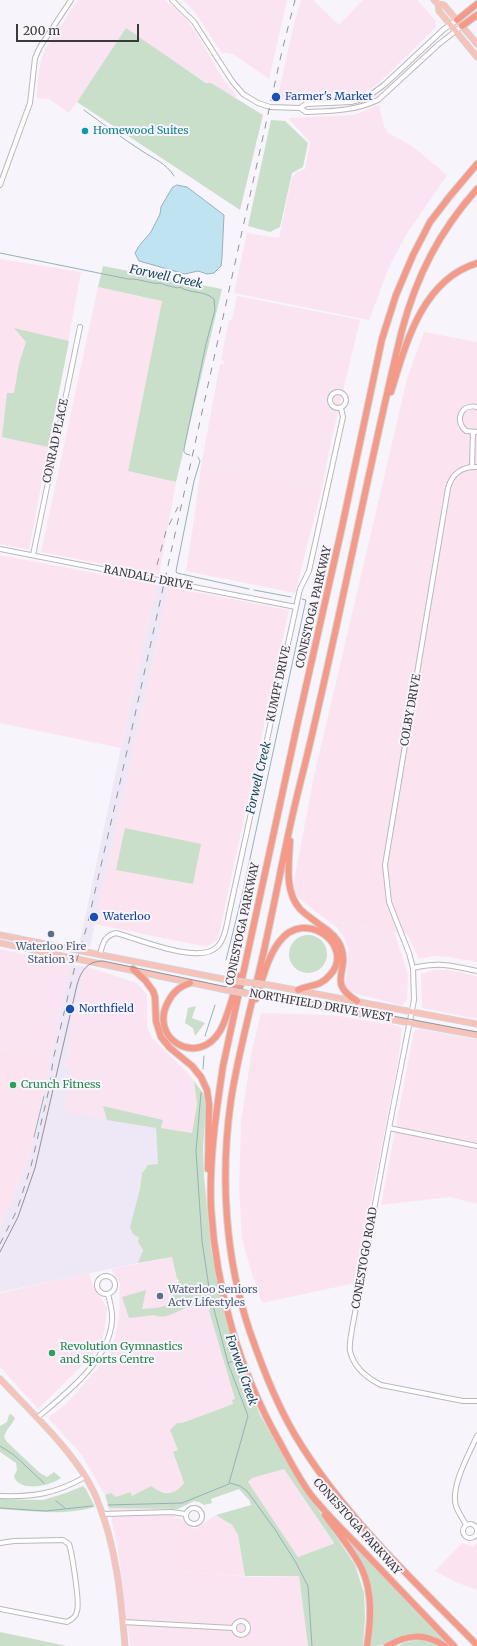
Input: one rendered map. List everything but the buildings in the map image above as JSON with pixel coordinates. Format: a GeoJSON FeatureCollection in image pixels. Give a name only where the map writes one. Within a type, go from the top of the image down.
{"type":"FeatureCollection","features":[{"type":"Feature","properties":{"kind":"highway"},"geometry":{"type":"LineString","coordinates":[[457,20],[477,4]]}},
{"type":"Feature","properties":{"kind":"highway"},"geometry":{"type":"LineString","coordinates":[[462,26],[477,15]]}},
{"type":"Feature","properties":{"kind":"highway","name":"CONESTOGA PARKWAY"},"geometry":{"type":"LineString","coordinates":[[454,1646],[311,1494],[269,1423],[253,1389],[235,1340],[224,1298],[216,1249],[212,1208],[212,1190],[215,1120],[222,1066],[342,527],[382,339],[396,295],[413,255],[430,222],[477,164]]}},
{"type":"Feature","properties":{"kind":"highway","name":"CONESTOGA PARKWAY"},"geometry":{"type":"LineString","coordinates":[[477,189],[450,223],[434,248],[413,292],[400,337],[314,724],[290,824],[266,942],[245,1031],[231,1102],[227,1143],[226,1187],[230,1242],[239,1293],[252,1337],[282,1410],[302,1447],[326,1481],[371,1537],[477,1645]]}},
{"type":"Feature","properties":{"kind":"highway"},"geometry":{"type":"LineString","coordinates":[[382,419],[412,330],[421,310],[436,290],[454,274],[470,265],[477,263]]}},
{"type":"Feature","properties":{"kind":"highway"},"geometry":{"type":"LineString","coordinates":[[290,824],[288,876],[289,888],[293,900],[301,910],[337,940],[342,955],[341,986],[344,992],[357,1001]]}},
{"type":"Feature","properties":{"kind":"highway"},"geometry":{"type":"LineString","coordinates":[[245,1031],[270,960],[278,943],[286,934],[293,930],[310,928],[323,933],[332,942],[337,953],[336,963],[332,974],[316,986],[303,987],[298,990]]}},
{"type":"Feature","properties":{"kind":"highway"},"geometry":{"type":"LineString","coordinates":[[190,983],[178,988],[171,996],[163,1015],[164,1026],[173,1041],[184,1047],[195,1049],[211,1042],[220,1030],[249,942]]}},
{"type":"Feature","properties":{"kind":"highway"},"geometry":{"type":"LineString","coordinates":[[133,970],[145,980],[153,991],[155,998],[156,1022],[161,1037],[170,1048],[192,1066],[201,1077],[207,1090],[209,1104],[208,1173],[212,1190]]}},
{"type":"Feature","properties":{"kind":"highway"},"geometry":{"type":"LineString","coordinates":[[311,1494],[362,1569],[369,1591],[370,1616],[367,1646]]}},
{"type":"Feature","properties":{"kind":"highway"},"geometry":{"type":"LineString","coordinates":[[387,1646],[400,1638],[418,1636],[437,1641],[445,1646]]}},
{"type":"Feature","properties":{"kind":"main road"},"geometry":{"type":"LineString","coordinates":[[436,2],[444,5],[477,44]]}},
{"type":"Feature","properties":{"kind":"main road"},"geometry":{"type":"LineString","coordinates":[[436,2],[439,11],[477,57]]}},
{"type":"Feature","properties":{"kind":"main road","name":"NORTHFIELD DRIVE WEST"},"geometry":{"type":"LineString","coordinates":[[0,935],[228,980],[298,990],[477,1024]]}},
{"type":"Feature","properties":{"kind":"main road"},"geometry":{"type":"LineString","coordinates":[[15,938],[19,948]]}},
{"type":"Feature","properties":{"kind":"main road","name":"NORTHFIELD DRIVE WEST"},"geometry":{"type":"LineString","coordinates":[[0,943],[226,990],[477,1035]]}},
{"type":"Feature","properties":{"kind":"main road"},"geometry":{"type":"LineString","coordinates":[[66,957],[68,948]]}},
{"type":"Feature","properties":{"kind":"main road"},"geometry":{"type":"LineString","coordinates":[[0,1379],[66,1451],[85,1477],[96,1496],[112,1545],[125,1646]]}},
{"type":"Feature","properties":{"kind":"street"},"geometry":{"type":"LineString","coordinates":[[0,184],[30,102],[35,58],[40,47],[71,0]]}},
{"type":"Feature","properties":{"kind":"street"},"geometry":{"type":"LineString","coordinates":[[172,0],[194,22],[232,82],[243,94],[258,103],[270,107],[300,108],[306,112],[346,110],[368,105],[378,100],[439,44],[462,26]]}},
{"type":"Feature","properties":{"kind":"street"},"geometry":{"type":"LineString","coordinates":[[436,2],[444,0]]}},
{"type":"Feature","properties":{"kind":"street"},"geometry":{"type":"LineString","coordinates":[[300,108],[306,104],[352,102],[366,98],[384,85],[450,24],[457,20]]}},
{"type":"Feature","properties":{"kind":"street","name":"CONRAD PLACE"},"geometry":{"type":"LineString","coordinates":[[32,555],[80,327]]}},
{"type":"Feature","properties":{"kind":"street"},"geometry":{"type":"LineString","coordinates":[[472,467],[475,432],[463,428],[460,424],[460,415],[464,409],[468,407],[477,407]]}},
{"type":"Feature","properties":{"kind":"street","name":"KUMPF DRIVE"},"geometry":{"type":"LineString","coordinates":[[100,954],[106,938],[116,933],[156,946],[204,953],[217,947],[222,940],[296,606],[300,589],[309,571],[337,446],[343,417],[341,408]]}},
{"type":"Feature","properties":{"kind":"street","name":"COLBY DRIVE"},"geometry":{"type":"LineString","coordinates":[[410,1022],[414,1000],[413,968],[409,953],[389,902],[385,865],[448,488],[453,476],[459,470],[477,467]]}},
{"type":"Feature","properties":{"kind":"street","name":"RANDALL DRIVE"},"geometry":{"type":"LineString","coordinates":[[0,549],[296,606]]}},
{"type":"Feature","properties":{"kind":"street"},"geometry":{"type":"LineString","coordinates":[[413,968],[444,964],[477,971]]}},
{"type":"Feature","properties":{"kind":"street","name":"CONESTOGO ROAD"},"geometry":{"type":"LineString","coordinates":[[410,1022],[352,1329],[350,1350],[354,1362],[360,1371],[381,1385],[399,1390],[463,1401],[477,1401]]}},
{"type":"Feature","properties":{"kind":"street"},"geometry":{"type":"LineString","coordinates":[[389,1128],[477,1146]]}},
{"type":"Feature","properties":{"kind":"street"},"geometry":{"type":"LineString","coordinates":[[105,1276],[111,1278],[115,1284],[113,1290],[108,1294],[99,1292],[96,1286],[98,1279],[105,1276]]}},
{"type":"Feature","properties":{"kind":"street"},"geometry":{"type":"LineString","coordinates":[[37,1418],[77,1382],[105,1348],[112,1320],[112,1309],[108,1294]]}},
{"type":"Feature","properties":{"kind":"street"},"geometry":{"type":"LineString","coordinates":[[466,1525],[456,1506],[455,1493],[477,1436]]}},
{"type":"Feature","properties":{"kind":"street"},"geometry":{"type":"LineString","coordinates":[[0,1496],[23,1496],[46,1493],[59,1490],[85,1477]]}},
{"type":"Feature","properties":{"kind":"street"},"geometry":{"type":"LineString","coordinates":[[194,1507],[201,1511],[202,1517],[198,1523],[193,1524],[187,1521],[185,1514],[187,1510],[194,1507]]}},
{"type":"Feature","properties":{"kind":"street"},"geometry":{"type":"LineString","coordinates":[[102,1514],[172,1512],[185,1514]]}},
{"type":"Feature","properties":{"kind":"street"},"geometry":{"type":"LineString","coordinates":[[0,1543],[14,1541],[63,1540],[69,1544],[73,1559],[78,1609],[74,1618],[67,1622],[0,1609]]}},
{"type":"Feature","properties":{"kind":"street"},"geometry":{"type":"LineString","coordinates":[[123,1622],[233,1628]]}},
{"type":"Feature","properties":{"kind":"shaded area"},"geometry":{"type":"Polygon","coordinates":[[[78,0],[165,0],[179,11],[195,31],[223,79],[237,96],[234,100],[126,30],[69,113],[49,99],[37,98],[38,77],[41,60],[46,48],[78,0]]]}},
{"type":"Feature","properties":{"kind":"shaded area"},"geometry":{"type":"Polygon","coordinates":[[[183,0],[287,0],[269,79],[233,54],[221,52],[195,12],[183,0]]]}},
{"type":"Feature","properties":{"kind":"shaded area"},"geometry":{"type":"Polygon","coordinates":[[[301,0],[313,0],[339,25],[363,0],[417,0],[435,20],[436,27],[380,82],[356,96],[277,100],[294,24],[301,0]]]}},
{"type":"Feature","properties":{"kind":"shaded area"},"geometry":{"type":"Polygon","coordinates":[[[379,105],[384,126],[388,133],[412,146],[447,175],[406,235],[389,267],[369,320],[234,293],[247,233],[279,238],[292,177],[297,172],[305,169],[310,142],[288,118],[354,115],[379,105]]]}},
{"type":"Feature","properties":{"kind":"shaded area"},"geometry":{"type":"Polygon","coordinates":[[[0,259],[81,272],[29,550],[0,544],[0,259]]]}},
{"type":"Feature","properties":{"kind":"shaded area"},"geometry":{"type":"Polygon","coordinates":[[[98,287],[162,301],[128,471],[176,482],[159,575],[41,552],[98,287]]]}},
{"type":"Feature","properties":{"kind":"shaded area"},"geometry":{"type":"Polygon","coordinates":[[[237,296],[360,320],[331,441],[322,488],[201,466],[220,364],[224,364],[224,361],[221,360],[229,320],[232,320],[237,296]]]}},
{"type":"Feature","properties":{"kind":"shaded area"},"geometry":{"type":"Polygon","coordinates":[[[424,332],[477,342],[477,962],[434,956],[419,959],[407,934],[328,921],[296,896],[293,886],[314,776],[407,379],[424,332]]]}},
{"type":"Feature","properties":{"kind":"shaded area"},"geometry":{"type":"Polygon","coordinates":[[[201,466],[322,488],[295,593],[186,571],[201,466]]]}},
{"type":"Feature","properties":{"kind":"shaded area"},"geometry":{"type":"Polygon","coordinates":[[[0,555],[157,585],[121,748],[0,723],[0,555]]]}},
{"type":"Feature","properties":{"kind":"shaded area"},"geometry":{"type":"Polygon","coordinates":[[[157,585],[169,587],[90,947],[79,946],[121,748],[157,585]]]}},
{"type":"Feature","properties":{"kind":"shaded area"},"geometry":{"type":"Polygon","coordinates":[[[169,587],[289,610],[218,939],[207,947],[95,924],[169,587]]]}},
{"type":"Feature","properties":{"kind":"shaded area"},"geometry":{"type":"Polygon","coordinates":[[[328,921],[394,932],[408,974],[407,999],[402,1006],[344,990],[348,949],[343,936],[336,926],[328,921]]]}},
{"type":"Feature","properties":{"kind":"shaded area"},"geometry":{"type":"Polygon","coordinates":[[[0,949],[70,965],[50,1060],[0,1048],[0,949]]]}},
{"type":"Feature","properties":{"kind":"shaded area"},"geometry":{"type":"Polygon","coordinates":[[[70,965],[85,966],[69,1042],[68,1061],[65,1061],[64,1067],[71,1068],[64,1112],[156,1128],[158,1164],[145,1168],[142,1173],[135,1236],[140,1238],[143,1254],[138,1263],[0,1292],[0,1227],[20,1180],[32,1146],[43,1105],[50,1060],[70,965]]]}},
{"type":"Feature","properties":{"kind":"shaded area"},"geometry":{"type":"Polygon","coordinates":[[[85,966],[137,983],[147,995],[147,1027],[153,1039],[186,1071],[194,1081],[197,1104],[192,1133],[64,1113],[71,1068],[64,1067],[65,1061],[68,1061],[69,1042],[85,966]]]}},
{"type":"Feature","properties":{"kind":"shaded area"},"geometry":{"type":"Polygon","coordinates":[[[432,970],[449,970],[477,976],[477,1019],[422,1008],[421,974],[432,970]]]}},
{"type":"Feature","properties":{"kind":"shaded area"},"geometry":{"type":"Polygon","coordinates":[[[261,1013],[333,1015],[399,1026],[402,1029],[397,1067],[355,1283],[262,1303],[242,1239],[239,1188],[241,1122],[252,1049],[261,1013]]]}},
{"type":"Feature","properties":{"kind":"shaded area"},"geometry":{"type":"Polygon","coordinates":[[[419,1029],[477,1039],[477,1204],[450,1197],[381,1205],[414,1031],[419,1029]]]}},
{"type":"Feature","properties":{"kind":"shaded area"},"geometry":{"type":"Polygon","coordinates":[[[0,1048],[50,1060],[43,1105],[32,1146],[20,1180],[0,1227],[0,1048]]]}},
{"type":"Feature","properties":{"kind":"shaded area"},"geometry":{"type":"Polygon","coordinates":[[[172,1257],[177,1279],[178,1311],[198,1305],[210,1309],[209,1311],[235,1399],[233,1404],[182,1423],[177,1423],[178,1450],[173,1453],[184,1483],[179,1490],[171,1493],[158,1492],[131,1496],[130,1492],[116,1497],[108,1494],[105,1495],[81,1454],[48,1418],[66,1404],[106,1359],[115,1337],[119,1315],[120,1283],[111,1269],[172,1257]]]}},
{"type":"Feature","properties":{"kind":"shaded area"},"geometry":{"type":"Polygon","coordinates":[[[89,1273],[92,1283],[107,1308],[104,1333],[96,1352],[38,1409],[0,1367],[0,1293],[89,1273]]]}},
{"type":"Feature","properties":{"kind":"shaded area"},"geometry":{"type":"Polygon","coordinates":[[[284,1469],[334,1544],[298,1557],[248,1483],[252,1478],[284,1469]]]}},
{"type":"Feature","properties":{"kind":"shaded area"},"geometry":{"type":"Polygon","coordinates":[[[109,1508],[175,1508],[179,1572],[254,1577],[299,1576],[308,1646],[130,1646],[118,1550],[109,1508]]]}},
{"type":"Feature","properties":{"kind":"shaded area"},"geometry":{"type":"Polygon","coordinates":[[[216,1515],[232,1525],[238,1535],[245,1576],[179,1572],[175,1518],[180,1518],[188,1526],[195,1529],[216,1515]]]}},
{"type":"Feature","properties":{"kind":"shaded area"},"geometry":{"type":"Polygon","coordinates":[[[462,1543],[472,1546],[477,1543],[477,1590],[458,1583],[435,1571],[462,1543]]]}},
{"type":"Feature","properties":{"kind":"green space"},"geometry":{"type":"Polygon","coordinates":[[[126,28],[206,83],[211,83],[263,115],[240,210],[77,102],[126,28]]]}},
{"type":"Feature","properties":{"kind":"green space"},"geometry":{"type":"Polygon","coordinates":[[[271,120],[285,121],[308,143],[303,167],[292,173],[280,227],[270,232],[248,226],[271,120]]]}},
{"type":"Feature","properties":{"kind":"green space"},"geometry":{"type":"Polygon","coordinates":[[[103,266],[222,289],[176,482],[128,471],[162,301],[98,287],[103,266]]]}},
{"type":"Feature","properties":{"kind":"green space"},"geometry":{"type":"Polygon","coordinates":[[[14,328],[69,341],[48,447],[2,437],[7,393],[14,393],[19,364],[26,342],[14,328]]]}},
{"type":"Feature","properties":{"kind":"green space"},"geometry":{"type":"Polygon","coordinates":[[[125,828],[201,844],[193,884],[116,870],[125,828]]]}},
{"type":"Feature","properties":{"kind":"green space"},"geometry":{"type":"Polygon","coordinates":[[[308,935],[321,941],[327,954],[321,967],[308,973],[295,967],[289,954],[295,941],[308,935]]]}},
{"type":"Feature","properties":{"kind":"green space"},"geometry":{"type":"Polygon","coordinates":[[[196,1006],[192,1018],[205,1023],[195,1036],[193,1028],[185,1023],[188,1008],[196,1006]]]}},
{"type":"Feature","properties":{"kind":"green space"},"geometry":{"type":"Polygon","coordinates":[[[194,1081],[203,1093],[206,1106],[203,1148],[204,1176],[211,1249],[233,1347],[260,1415],[290,1467],[355,1565],[364,1593],[365,1618],[363,1646],[308,1646],[299,1576],[245,1576],[238,1535],[232,1525],[216,1515],[251,1505],[250,1501],[239,1489],[211,1499],[212,1503],[204,1505],[194,1501],[178,1509],[109,1508],[105,1495],[111,1493],[116,1497],[130,1492],[132,1496],[151,1486],[160,1492],[165,1493],[176,1490],[184,1483],[173,1452],[178,1450],[170,1430],[177,1423],[182,1423],[233,1404],[232,1400],[235,1399],[209,1311],[210,1308],[198,1305],[165,1316],[159,1317],[154,1315],[129,1318],[122,1297],[146,1290],[142,1309],[164,1306],[171,1301],[179,1280],[177,1279],[172,1257],[138,1263],[143,1250],[138,1242],[139,1238],[133,1234],[130,1227],[140,1189],[142,1173],[148,1165],[158,1164],[156,1128],[107,1120],[103,1106],[163,1120],[161,1128],[192,1133],[197,1104],[194,1081]],[[284,1469],[252,1478],[248,1482],[298,1557],[334,1543],[284,1469]]]}},
{"type":"Feature","properties":{"kind":"green space"},"geometry":{"type":"Polygon","coordinates":[[[11,1414],[15,1418],[4,1437],[7,1442],[40,1473],[47,1477],[54,1472],[61,1478],[50,1483],[35,1486],[22,1485],[17,1481],[14,1476],[17,1470],[16,1463],[0,1452],[0,1426],[7,1422],[9,1415],[11,1414]]]}},
{"type":"Feature","properties":{"kind":"green space"},"geometry":{"type":"Polygon","coordinates":[[[83,1486],[95,1507],[84,1510],[60,1512],[35,1512],[0,1509],[0,1499],[43,1500],[83,1486]]]}},
{"type":"Feature","properties":{"kind":"green space"},"geometry":{"type":"Polygon","coordinates":[[[348,1540],[443,1639],[441,1641],[430,1636],[408,1634],[382,1645],[370,1646],[373,1614],[371,1593],[346,1542],[348,1540]]]}},
{"type":"Feature","properties":{"kind":"green space"},"geometry":{"type":"Polygon","coordinates":[[[0,1632],[67,1646],[0,1646],[0,1632]]]}},
{"type":"Feature","properties":{"kind":"green space"},"geometry":{"type":"Polygon","coordinates":[[[418,1640],[430,1641],[437,1646],[398,1646],[406,1642],[418,1640]]]}},
{"type":"Feature","properties":{"kind":"water"},"geometry":{"type":"Polygon","coordinates":[[[177,185],[187,187],[224,215],[221,266],[214,273],[207,274],[198,271],[185,274],[139,261],[135,253],[151,232],[160,214],[161,207],[172,188],[177,185]]]}},
{"type":"Feature","properties":{"kind":"waterway"},"geometry":{"type":"LineString","coordinates":[[84,110],[127,141],[164,164],[174,176]]}},
{"type":"Feature","properties":{"kind":"waterway","name":"Forwell Creek"},"geometry":{"type":"LineString","coordinates":[[0,253],[128,279],[137,279],[178,288],[180,287],[188,291],[206,294],[214,299],[215,310],[206,344],[184,449],[184,452],[190,455]]}},
{"type":"Feature","properties":{"kind":"waterway","name":"Forwell Creek"},"geometry":{"type":"LineString","coordinates":[[198,457],[200,461],[194,481],[176,571],[177,573],[249,589]]}},
{"type":"Feature","properties":{"kind":"waterway","name":"Forwell Creek"},"geometry":{"type":"LineString","coordinates":[[254,590],[291,597]]}},
{"type":"Feature","properties":{"kind":"waterway","name":"Forwell Creek"},"geometry":{"type":"LineString","coordinates":[[226,960],[241,900],[306,600],[302,599]]}},
{"type":"Feature","properties":{"kind":"waterway","name":"Forwell Creek"},"geometry":{"type":"LineString","coordinates":[[205,1036],[215,1005]]}},
{"type":"Feature","properties":{"kind":"waterway","name":"Forwell Creek"},"geometry":{"type":"LineString","coordinates":[[203,1069],[204,1056]]}},
{"type":"Feature","properties":{"kind":"waterway","name":"Forwell Creek"},"geometry":{"type":"LineString","coordinates":[[201,1093],[196,1151],[202,1241],[210,1294],[228,1363],[248,1416],[229,1483]]}},
{"type":"Feature","properties":{"kind":"waterway"},"geometry":{"type":"LineString","coordinates":[[34,1137],[44,1096]]}},
{"type":"Feature","properties":{"kind":"waterway","name":"Forwell Creek"},"geometry":{"type":"LineString","coordinates":[[228,1363],[233,1361]]}},
{"type":"Feature","properties":{"kind":"waterway"},"geometry":{"type":"LineString","coordinates":[[0,1446],[14,1455],[44,1483]]}},
{"type":"Feature","properties":{"kind":"waterway","name":"Forwell Creek"},"geometry":{"type":"LineString","coordinates":[[230,1483],[240,1486],[247,1491],[274,1528],[295,1561],[308,1586],[312,1646]]}},
{"type":"Feature","properties":{"kind":"waterway"},"geometry":{"type":"LineString","coordinates":[[108,1505],[182,1503],[229,1484]]}},
{"type":"Feature","properties":{"kind":"waterway"},"geometry":{"type":"LineString","coordinates":[[56,1501],[65,1508]]}},
{"type":"Feature","properties":{"kind":"waterway"},"geometry":{"type":"LineString","coordinates":[[0,1508],[46,1511],[92,1506]]}},
{"type":"Feature","properties":{"kind":"tram line"},"geometry":{"type":"LineString","coordinates":[[0,1252],[18,1217],[35,1168],[77,985],[83,971],[89,965],[97,961],[227,987],[335,1005],[477,1032]]}},
{"type":"Feature","properties":{"kind":"railway"},"geometry":{"type":"LineString","coordinates":[[0,1244],[17,1210],[31,1166],[50,1085],[53,1060],[75,966],[87,926],[115,805],[282,51],[295,0]]}},
{"type":"Feature","properties":{"kind":"railway"},"geometry":{"type":"LineString","coordinates":[[157,565],[166,531],[178,507]]}},
{"type":"Feature","properties":{"kind":"place","name":"Farmer's Market"},"geometry":{"type":"Point","coordinates":[276,97]}},
{"type":"Feature","properties":{"kind":"place","name":"Homewood Suites"},"geometry":{"type":"Point","coordinates":[85,131]}},
{"type":"Feature","properties":{"kind":"place","name":"Waterloo"},"geometry":{"type":"Point","coordinates":[94,917]}},
{"type":"Feature","properties":{"kind":"place","name":"Waterloo Fire Station 3"},"geometry":{"type":"Point","coordinates":[51,934]}},
{"type":"Feature","properties":{"kind":"place","name":"Northfield"},"geometry":{"type":"Point","coordinates":[70,1009]}},
{"type":"Feature","properties":{"kind":"place","name":"Crunch Fitness"},"geometry":{"type":"Point","coordinates":[13,1085]}},
{"type":"Feature","properties":{"kind":"place","name":"Waterloo Seniors Actv Lifestyles"},"geometry":{"type":"Point","coordinates":[160,1296]}},
{"type":"Feature","properties":{"kind":"place","name":"Revolution Gymnastics and Sports Centre"},"geometry":{"type":"Point","coordinates":[52,1353]}}]}
